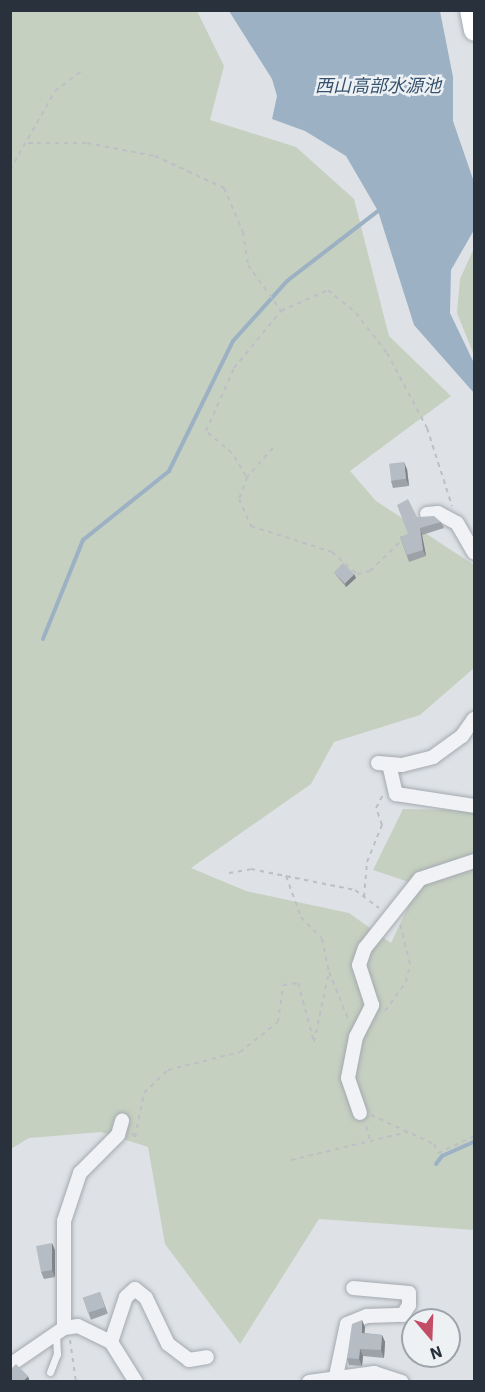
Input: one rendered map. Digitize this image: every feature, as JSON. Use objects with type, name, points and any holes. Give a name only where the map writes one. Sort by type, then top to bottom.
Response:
[{"type":"main road","points":[[470,10],[474,31]]},
{"type":"street","points":[[427,514],[438,513],[457,523],[474,553]]},
{"type":"street","points":[[474,719],[462,736],[433,757],[383,764],[396,794],[474,806]]},
{"type":"street","points":[[359,1111],[348,1078],[358,1032],[372,1005],[359,965],[389,916],[420,879],[474,861]]},
{"type":"street","points":[[60,1330],[64,1221],[80,1173],[118,1135],[122,1121]]},
{"type":"street","points":[[336,1376],[348,1324],[367,1316],[403,1315],[409,1305],[409,1293],[353,1288]]},
{"type":"street","points":[[111,1342],[126,1297],[135,1289],[146,1298],[168,1344],[189,1360],[207,1358]]},
{"type":"street","points":[[10,1365],[60,1330],[90,1328],[111,1342],[136,1382]]},
{"type":"street","points":[[309,1382],[336,1376],[374,1373],[402,1382]]},
{"type":"lane","points":[[50,1372],[57,1354],[60,1330]]},
{"type":"path","points":[[10,170],[28,143],[55,91],[82,71]]},
{"type":"path","points":[[28,143],[87,143],[155,156],[224,188],[243,232],[248,265],[281,311]]},
{"type":"path","points":[[247,477],[232,453],[206,431],[234,368],[281,311],[328,290],[356,313],[387,353],[427,428],[457,523]]},
{"type":"path","points":[[273,448],[247,477],[239,500],[251,526],[332,552],[357,574],[370,571],[397,542],[419,531],[427,514]]},
{"type":"path","points":[[364,897],[367,862],[382,825],[376,808],[384,793],[383,764]]},
{"type":"path","points":[[230,873],[250,869],[286,875],[355,890],[400,922],[410,945],[406,982],[383,1013],[358,1032],[329,972],[322,939],[301,917],[286,875]]},
{"type":"path","points":[[122,1121],[135,1137],[144,1093],[168,1070],[240,1052],[278,1022],[283,986],[298,983],[314,1042],[329,972]]},
{"type":"path","points":[[359,1111],[434,1144],[438,1153],[474,1136]]},
{"type":"path","points":[[359,1111],[371,1143]]},
{"type":"path","points":[[291,1160],[371,1143],[408,1132]]},
{"type":"path","points":[[60,1330],[75,1352],[76,1382]]},
{"type":"green space","points":[[10,11],[197,11],[224,66],[210,120],[296,147],[354,199],[389,336],[451,396],[350,471],[376,501],[474,565],[474,668],[420,715],[334,742],[311,784],[191,868],[246,891],[349,913],[391,943],[418,885],[373,870],[403,809],[457,810],[474,803],[474,1230],[319,1219],[240,1344],[165,1244],[148,1147],[101,1132],[29,1138],[11,1149]]},
{"type":"green space","points":[[474,248],[474,355],[457,313],[460,279]]},
{"type":"water","name":"西山高部水源池","points":[[229,11],[440,11],[453,77],[453,121],[474,182],[474,230],[451,270],[450,313],[474,363],[474,393],[414,325],[378,211],[346,156],[305,131],[272,119],[277,96],[272,79]]},
{"type":"building","points":[[404,462],[406,479],[391,481],[389,464]]},
{"type":"building","points":[[408,499],[417,517],[434,516],[441,522],[420,528],[423,550],[407,555],[400,537],[408,534],[397,505]]},
{"type":"building","points":[[343,563],[354,574],[345,584],[334,572]]},
{"type":"building","points":[[52,1243],[52,1270],[41,1272],[36,1246]]},
{"type":"building","points":[[100,1292],[105,1307],[88,1313],[83,1298]]},
{"type":"building","points":[[362,1320],[362,1333],[382,1335],[381,1350],[360,1349],[359,1359],[347,1358],[352,1324]]},
{"type":"building","points":[[16,1364],[28,1376],[22,1382],[10,1382],[10,1370]]},
{"type":"waterway","points":[[43,639],[83,540],[169,471],[233,341],[287,281],[378,211]]},
{"type":"waterway","points":[[436,1164],[442,1156],[474,1142]]}]
